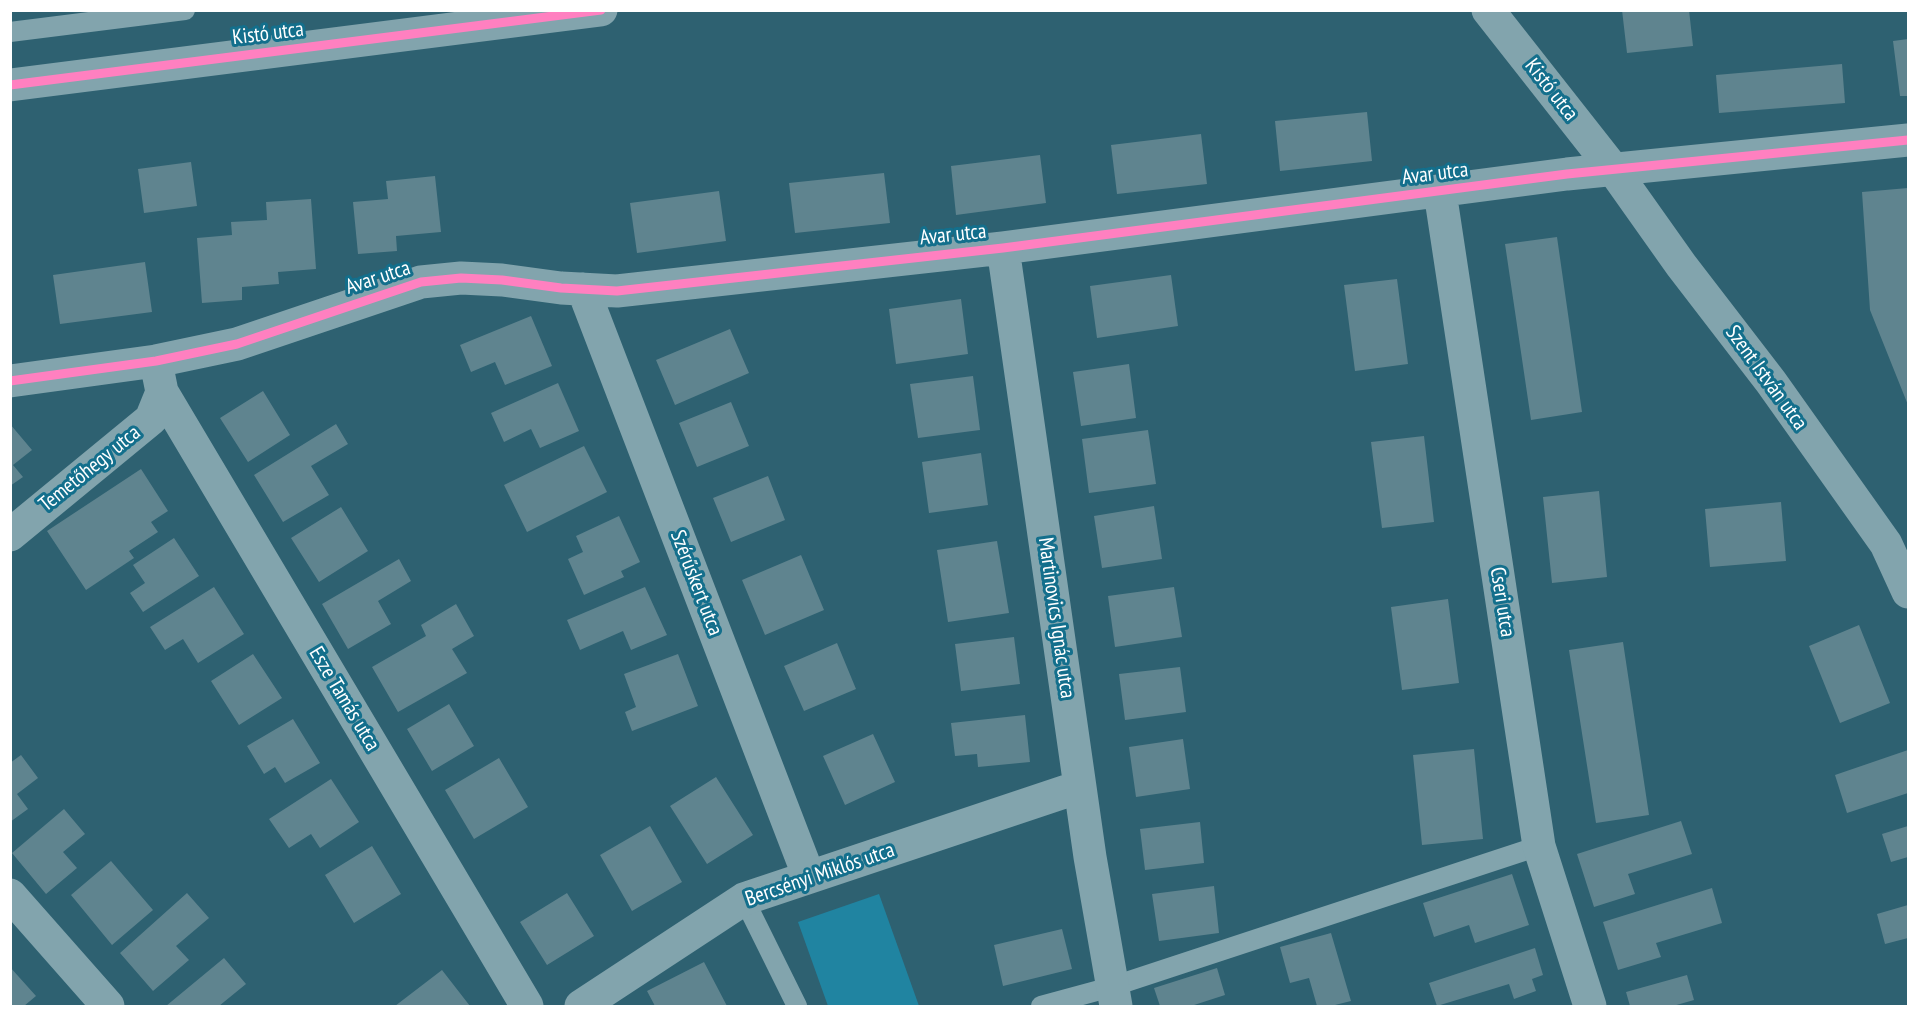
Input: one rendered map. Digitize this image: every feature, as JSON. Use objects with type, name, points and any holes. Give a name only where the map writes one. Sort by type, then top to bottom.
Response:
[{"type":"street","name":"Kistó utca","points":[[10,85],[601,10]]},
{"type":"street","name":"Kistó utca","points":[[1488,10],[1613,169]]},
{"type":"street","name":"Avar utca","points":[[10,381],[159,376],[237,344],[421,282],[461,278],[617,291],[1003,248],[1613,169],[1908,140]]},
{"type":"street","name":"Szent István utca","points":[[1613,169],[1681,265],[1771,382],[1886,544],[1908,592]]},
{"type":"street","name":"Cseri utca","points":[[1440,192],[1539,846],[1590,1006]]},
{"type":"street","name":"Martinovics Ignác utca","points":[[1003,248],[1080,787],[1114,997]]},
{"type":"street","name":"Szérűskert utca","points":[[583,289],[810,876]]},
{"type":"street","name":"Temetőhegy utca","points":[[10,535],[151,419],[159,376]]},
{"type":"street","name":"Esze Tamás utca","points":[[159,376],[527,1006]]},
{"type":"street","name":"Bercsényi Miklós utca","points":[[581,1006],[744,899],[1080,787]]},
{"type":"street","points":[[10,895],[108,1006]]},
{"type":"lane","points":[[10,32],[185,10]]},
{"type":"lane","points":[[1041,1006],[1114,997],[1539,846]]},
{"type":"lane","points":[[744,899],[796,1006]]},
{"type":"shaded area","points":[[879,894],[919,1006],[828,1006],[798,922]]},
{"type":"building","points":[[1622,10],[1689,10],[1693,46],[1627,53]]},
{"type":"building","points":[[1908,39],[1908,96],[1900,96],[1893,41]]},
{"type":"building","points":[[1842,64],[1845,103],[1719,113],[1716,75]]},
{"type":"building","points":[[1367,112],[1372,161],[1280,171],[1275,121]]},
{"type":"building","points":[[1201,134],[1207,184],[1117,194],[1111,145]]},
{"type":"building","points":[[1040,155],[1046,203],[956,215],[951,166]]},
{"type":"building","points":[[191,162],[197,206],[144,213],[138,169]]},
{"type":"building","points":[[884,173],[890,223],[795,233],[789,183]]},
{"type":"building","points":[[435,176],[441,232],[396,236],[397,251],[358,254],[353,202],[388,199],[386,181]]},
{"type":"building","points":[[1908,188],[1908,405],[1870,310],[1862,192]]},
{"type":"building","points":[[719,191],[726,241],[637,253],[630,203]]},
{"type":"building","points":[[311,199],[316,269],[278,272],[279,284],[242,287],[242,300],[202,303],[197,238],[232,235],[231,222],[267,220],[266,202]]},
{"type":"building","points":[[1557,237],[1582,412],[1531,420],[1505,244]]},
{"type":"building","points":[[145,262],[152,312],[60,324],[53,275]]},
{"type":"building","points":[[1171,275],[1178,326],[1097,338],[1090,286]]},
{"type":"building","points":[[1397,279],[1408,364],[1355,371],[1344,285]]},
{"type":"building","points":[[961,299],[968,354],[896,364],[889,309]]},
{"type":"building","points":[[531,316],[552,366],[505,385],[495,362],[471,372],[460,345]]},
{"type":"building","points":[[730,329],[749,373],[675,405],[656,360]]},
{"type":"building","points":[[1129,364],[1136,418],[1081,426],[1073,372]]},
{"type":"building","points":[[973,376],[980,430],[918,438],[910,384]]},
{"type":"building","points":[[558,383],[579,431],[540,448],[531,429],[504,442],[491,413]]},
{"type":"building","points":[[263,391],[290,435],[248,462],[220,418]]},
{"type":"building","points":[[731,402],[749,446],[697,467],[679,423]]},
{"type":"building","points":[[10,424],[32,450],[13,465],[23,477],[10,486]]},
{"type":"building","points":[[336,424],[348,444],[311,466],[329,495],[283,522],[254,475]]},
{"type":"building","points":[[1148,430],[1156,484],[1089,493],[1082,439]]},
{"type":"building","points":[[1424,436],[1434,522],[1382,528],[1371,442]]},
{"type":"building","points":[[584,446],[607,492],[527,532],[504,485]]},
{"type":"building","points":[[981,453],[988,505],[929,513],[922,462]]},
{"type":"building","points":[[141,469],[168,511],[151,522],[158,532],[129,551],[134,558],[86,590],[47,531]]},
{"type":"building","points":[[768,476],[785,520],[731,542],[713,498]]},
{"type":"building","points":[[1599,491],[1607,577],[1552,583],[1543,497]]},
{"type":"building","points":[[1781,502],[1786,561],[1710,567],[1705,509]]},
{"type":"building","points":[[1154,506],[1162,559],[1102,568],[1094,516]]},
{"type":"building","points":[[341,507],[368,551],[319,582],[291,538]]},
{"type":"building","points":[[619,516],[640,562],[621,571],[624,577],[584,595],[568,559],[583,552],[576,536]]},
{"type":"building","points":[[174,538],[199,576],[143,612],[130,593],[145,583],[133,565]]},
{"type":"building","points":[[997,541],[1009,613],[948,622],[937,550]]},
{"type":"building","points":[[801,555],[824,610],[765,635],[742,580]]},
{"type":"building","points":[[399,559],[411,581],[378,601],[391,624],[348,649],[322,604]]},
{"type":"building","points":[[214,587],[244,634],[198,663],[183,639],[165,650],[150,627]]},
{"type":"building","points":[[645,587],[667,635],[631,650],[623,631],[580,650],[567,620]]},
{"type":"building","points":[[1174,587],[1182,637],[1115,647],[1108,596]]},
{"type":"building","points":[[1448,599],[1459,683],[1402,690],[1391,607]]},
{"type":"building","points":[[456,604],[474,636],[452,649],[467,673],[398,712],[372,667],[426,636],[421,625]]},
{"type":"building","points":[[1859,625],[1890,703],[1840,723],[1809,646]]},
{"type":"building","points":[[1014,637],[1020,684],[961,691],[955,644]]},
{"type":"building","points":[[1623,642],[1649,815],[1596,823],[1569,650]]},
{"type":"building","points":[[837,643],[856,689],[804,711],[784,666]]},
{"type":"building","points":[[253,654],[282,698],[239,725],[211,681]]},
{"type":"building","points":[[678,654],[698,706],[632,731],[625,712],[636,707],[624,674]]},
{"type":"building","points":[[1180,667],[1186,712],[1125,720],[1119,674]]},
{"type":"building","points":[[449,704],[474,746],[432,771],[407,729]]},
{"type":"building","points":[[1025,715],[1030,762],[978,767],[977,754],[955,756],[951,723]]},
{"type":"building","points":[[293,719],[320,763],[285,783],[275,767],[264,774],[247,746]]},
{"type":"building","points":[[873,734],[895,782],[845,805],[823,756]]},
{"type":"building","points":[[1183,739],[1190,789],[1136,797],[1129,747]]},
{"type":"building","points":[[1474,749],[1483,839],[1422,845],[1413,755]]},
{"type":"building","points":[[1908,750],[1908,793],[1847,813],[1835,775]]},
{"type":"building","points":[[21,755],[38,778],[17,794],[28,809],[10,822],[10,763]]},
{"type":"building","points":[[499,758],[528,807],[474,839],[445,790]]},
{"type":"building","points":[[716,777],[753,835],[707,864],[670,806]]},
{"type":"building","points":[[331,779],[359,822],[320,848],[311,834],[289,848],[269,819]]},
{"type":"building","points":[[64,809],[85,834],[63,852],[77,868],[46,894],[12,853]]},
{"type":"building","points":[[1681,821],[1692,854],[1628,874],[1635,894],[1594,907],[1577,854]]},
{"type":"building","points":[[1200,822],[1204,863],[1145,870],[1140,829]]},
{"type":"building","points":[[650,826],[682,882],[632,911],[600,855]]},
{"type":"building","points":[[1908,826],[1908,857],[1891,862],[1882,834]]},
{"type":"building","points":[[372,846],[401,894],[354,923],[325,875]]},
{"type":"building","points":[[111,861],[153,910],[112,945],[71,895]]},
{"type":"building","points":[[1512,874],[1529,925],[1475,943],[1469,925],[1434,937],[1423,903]]},
{"type":"building","points":[[1214,886],[1219,933],[1159,941],[1152,894]]},
{"type":"building","points":[[1712,888],[1722,923],[1656,943],[1661,957],[1618,970],[1603,922]]},
{"type":"building","points":[[187,893],[209,918],[176,946],[189,960],[153,991],[120,953]]},
{"type":"building","points":[[567,893],[594,936],[547,965],[520,922]]},
{"type":"building","points":[[1908,905],[1908,938],[1885,944],[1877,914]]},
{"type":"building","points":[[1062,929],[1072,969],[1003,986],[994,945]]},
{"type":"building","points":[[1331,933],[1351,1001],[1331,1006],[1317,1006],[1309,978],[1290,983],[1280,947]]},
{"type":"building","points":[[1535,948],[1543,975],[1532,979],[1536,991],[1514,999],[1509,984],[1437,1006],[1429,983]]},
{"type":"building","points":[[224,958],[246,984],[219,1006],[166,1006]]},
{"type":"building","points":[[704,962],[727,1006],[655,1006],[647,991]]},
{"type":"building","points":[[10,967],[36,996],[24,1006],[10,1006]]},
{"type":"building","points":[[1217,968],[1225,995],[1191,1006],[1160,1006],[1154,988]]},
{"type":"building","points":[[442,970],[470,1006],[395,1006]]},
{"type":"building","points":[[1687,975],[1694,1000],[1673,1006],[1630,1006],[1626,992]]},
{"type":"cycle path","points":[[10,85],[601,10]]},
{"type":"cycle path","points":[[10,381],[156,361],[237,344],[421,282],[461,278],[617,291],[1003,248],[1567,174],[1908,140]]}]
